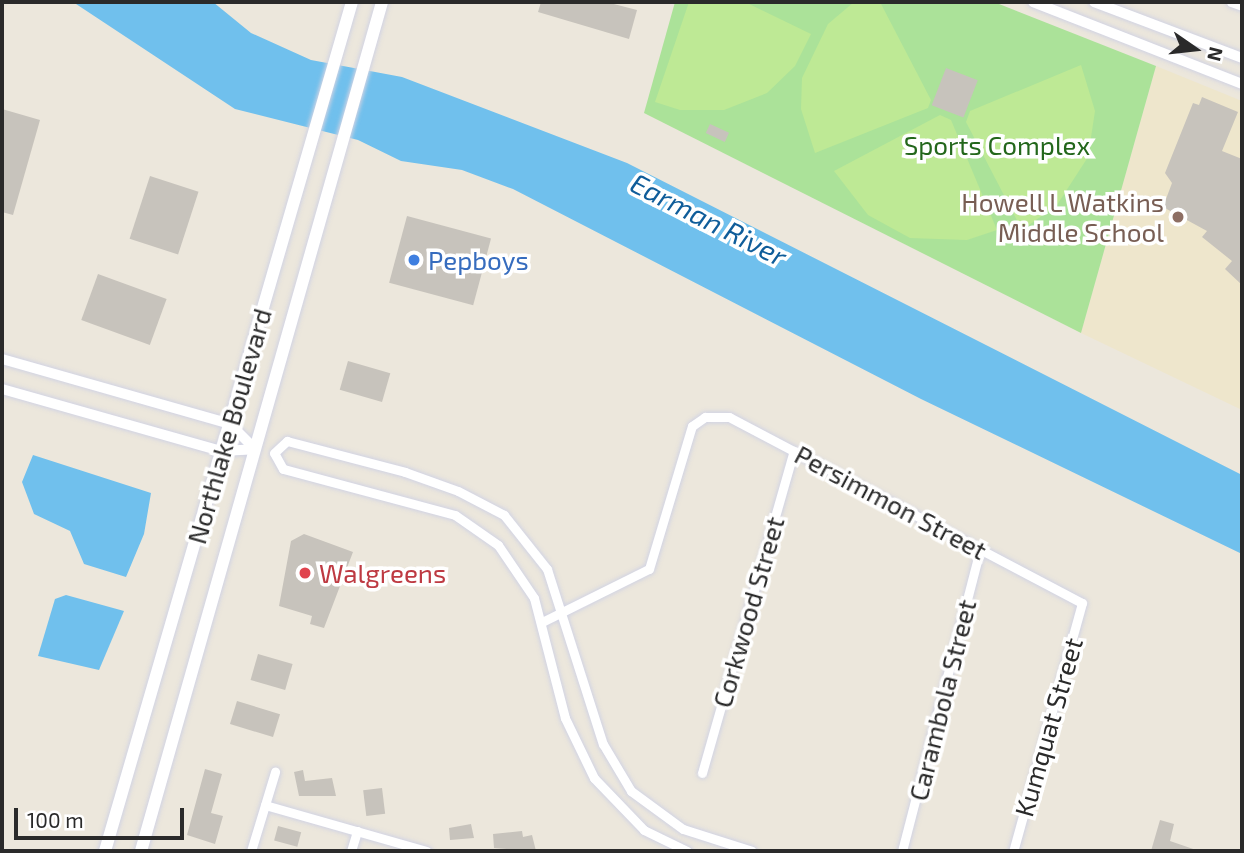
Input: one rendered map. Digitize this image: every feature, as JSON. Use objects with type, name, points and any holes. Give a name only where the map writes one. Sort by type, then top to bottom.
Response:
[{"type":"main road","name":"Northlake Boulevard","points":[[106,851],[352,2]]},
{"type":"main road","name":"Northlake Boulevard","points":[[141,851],[382,2]]},
{"type":"street","points":[[1033,2],[1242,84]]},
{"type":"street","points":[[1094,2],[1242,58]]},
{"type":"street","points":[[1231,2],[1242,6]]},
{"type":"street","points":[[2,359],[230,424],[255,449]]},
{"type":"street","points":[[2,389],[221,451],[255,449],[274,453],[283,469],[419,502],[477,528],[517,569],[542,622],[565,718],[594,778],[643,830],[687,851]]},
{"type":"street","name":"Persimmon Street","points":[[564,612],[649,569],[692,426],[698,420],[730,417],[1082,603]]},
{"type":"street","points":[[274,453],[287,441],[405,472],[489,505],[529,542],[564,612],[603,744],[631,791],[683,829],[752,851]]},
{"type":"street","name":"Corkwood Street","points":[[702,773],[794,451]]},
{"type":"street","name":"Carambola Street","points":[[902,851],[980,549]]},
{"type":"street","name":"Kumquat Street","points":[[1013,851],[1082,603]]},
{"type":"street","points":[[542,622],[564,612]]},
{"type":"street","points":[[251,851],[275,772]]},
{"type":"street","points":[[265,805],[427,851]]},
{"type":"street","points":[[351,851],[357,831]]},
{"type":"shaded area","name":"Howell L Watkins Middle School","points":[[1156,66],[1242,101],[1242,410],[1081,333]]},
{"type":"green space","name":"Sports Complex","points":[[675,2],[994,2],[1156,66],[1081,333],[644,113]]},
{"type":"green space","points":[[689,2],[745,2],[811,34],[795,66],[767,93],[724,110],[680,110],[655,102]]},
{"type":"green space","points":[[854,2],[880,2],[931,100],[928,108],[815,153],[801,109],[802,78],[828,24]]},
{"type":"green space","points":[[1081,65],[1095,111],[1088,157],[1057,205],[1022,230],[966,122],[970,111]]},
{"type":"green space","points":[[940,115],[951,120],[997,230],[967,240],[910,238],[868,215],[834,171]]},
{"type":"water","name":"Earman River","points":[[73,2],[213,2],[251,33],[311,60],[402,77],[627,163],[1242,475],[1242,554],[921,399],[513,189],[462,170],[401,161],[358,140],[235,109]]},
{"type":"water","points":[[33,455],[151,493],[144,534],[126,577],[84,564],[70,531],[34,514],[22,482]]},
{"type":"water","points":[[66,595],[124,611],[99,670],[38,656],[55,599]]},
{"type":"building","points":[[541,2],[606,2],[637,10],[629,39],[538,12]]},
{"type":"building","points":[[946,68],[978,80],[963,118],[932,105]]},
{"type":"building","points":[[1202,97],[1238,112],[1222,151],[1242,159],[1242,285],[1225,269],[1232,261],[1202,237],[1207,231],[1163,207],[1172,183],[1165,173],[1193,103],[1199,105]]},
{"type":"building","points":[[2,109],[40,120],[13,215],[2,212]]},
{"type":"building","points":[[710,124],[729,133],[725,142],[706,133]]},
{"type":"building","points":[[150,176],[199,192],[178,255],[130,239]]},
{"type":"building","points":[[407,216],[491,239],[473,305],[389,283]]},
{"type":"building","points":[[98,274],[167,299],[150,345],[81,320]]},
{"type":"building","points":[[348,361],[390,373],[382,402],[340,390]]},
{"type":"building","points":[[304,534],[353,552],[324,628],[310,624],[312,616],[279,606],[291,541]]},
{"type":"building","points":[[258,654],[293,664],[285,690],[251,680]]},
{"type":"building","points":[[237,701],[280,714],[273,737],[230,724]]},
{"type":"building","points":[[205,769],[222,774],[211,813],[223,816],[215,844],[187,835]]},
{"type":"building","points":[[303,770],[305,781],[332,778],[336,796],[299,796],[294,772]]},
{"type":"building","points":[[382,788],[385,814],[366,816],[363,790]]},
{"type":"building","points":[[1160,820],[1174,824],[1170,841],[1199,851],[1151,851]]},
{"type":"building","points":[[471,824],[474,838],[450,840],[449,828]]},
{"type":"building","points":[[278,826],[301,832],[297,847],[274,840]]},
{"type":"building","points":[[522,831],[523,837],[532,835],[536,851],[494,848],[493,834]]},
{"type":"place","name":"Howell L Watkins Middle School","points":[[1178,217]]},
{"type":"place","name":"Pepboys","points":[[414,260]]},
{"type":"place","name":"Walgreens","points":[[305,573]]}]
